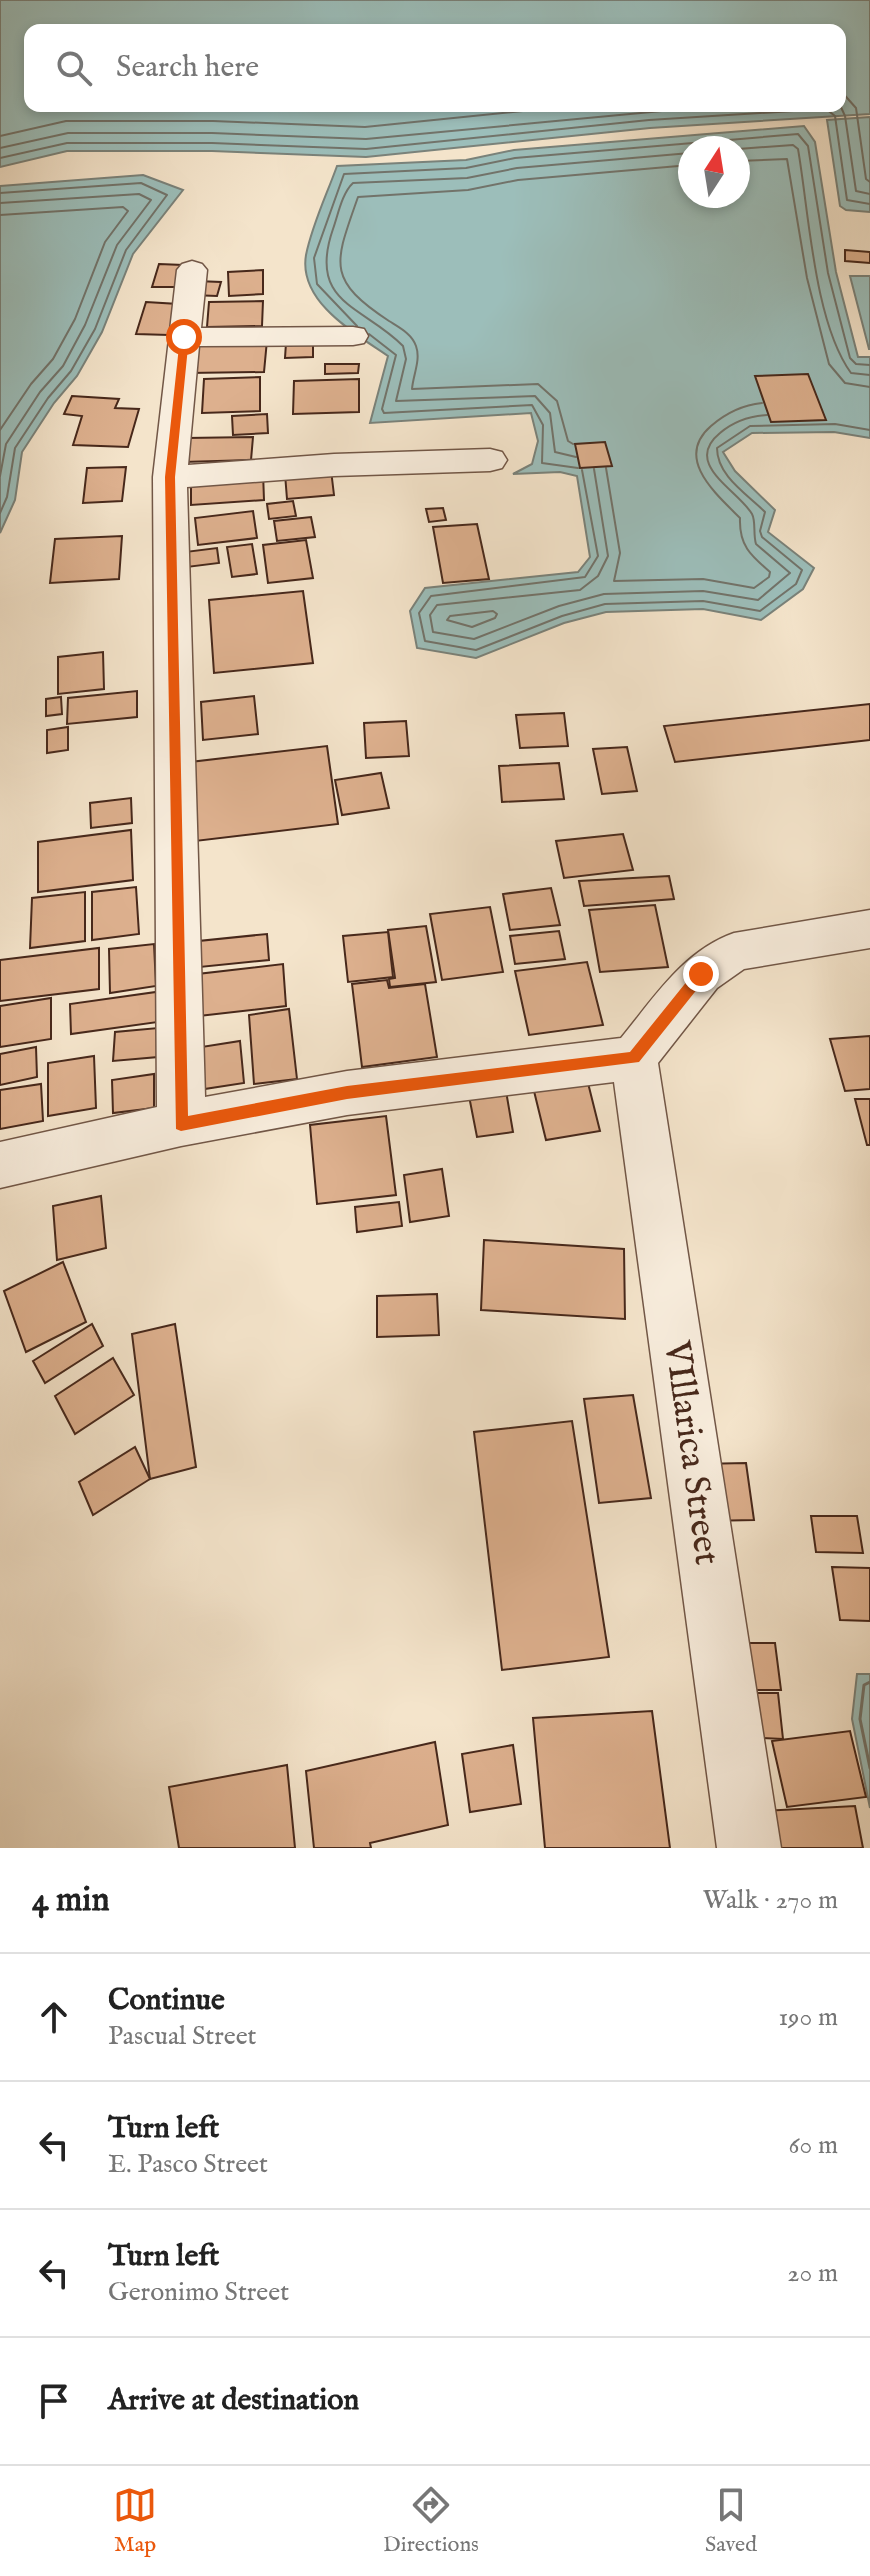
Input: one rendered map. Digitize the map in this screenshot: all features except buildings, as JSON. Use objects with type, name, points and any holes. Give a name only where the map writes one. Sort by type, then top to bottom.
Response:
[{"type":"street","points":[[181,1124],[170,477],[192,270]]},
{"type":"street","points":[[184,337],[353,336]]},
{"type":"street","points":[[170,477],[334,465],[490,460]]},
{"type":"street","points":[[0,1165],[181,1124],[347,1093],[634,1058],[701,974],[734,952],[870,929]]},
{"type":"street","name":"VIllarica Street","points":[[634,1058],[749,1848]]},
{"type":"water","points":[[0,0],[870,0],[870,114],[650,128],[366,157],[212,151],[67,151],[0,167]]},
{"type":"water","points":[[870,117],[870,212],[846,210],[840,206],[827,120]]},
{"type":"water","points":[[804,126],[815,142],[836,272],[858,357],[870,357],[870,438],[834,432],[752,433],[723,452],[735,471],[775,510],[768,532],[814,568],[803,589],[761,620],[703,609],[606,612],[564,623],[476,658],[417,648],[410,611],[425,588],[578,572],[590,557],[577,476],[560,472],[513,474],[532,464],[538,441],[531,413],[370,423],[388,356],[332,315],[311,288],[306,272],[306,255],[337,166],[466,160],[514,150],[678,136],[678,208],[750,208],[750,136],[683,136]]},
{"type":"water","points":[[143,175],[183,190],[133,254],[102,332],[77,376],[54,403],[22,452],[15,500],[0,533],[0,186]]},
{"type":"water","points":[[850,276],[870,276],[870,349],[869,349]]},
{"type":"water","points":[[857,1674],[870,1674],[870,1808],[852,1719]]},
{"type":"route","points":[[184,337],[170,477],[181,1124],[347,1093],[634,1058],[701,974]]}]
